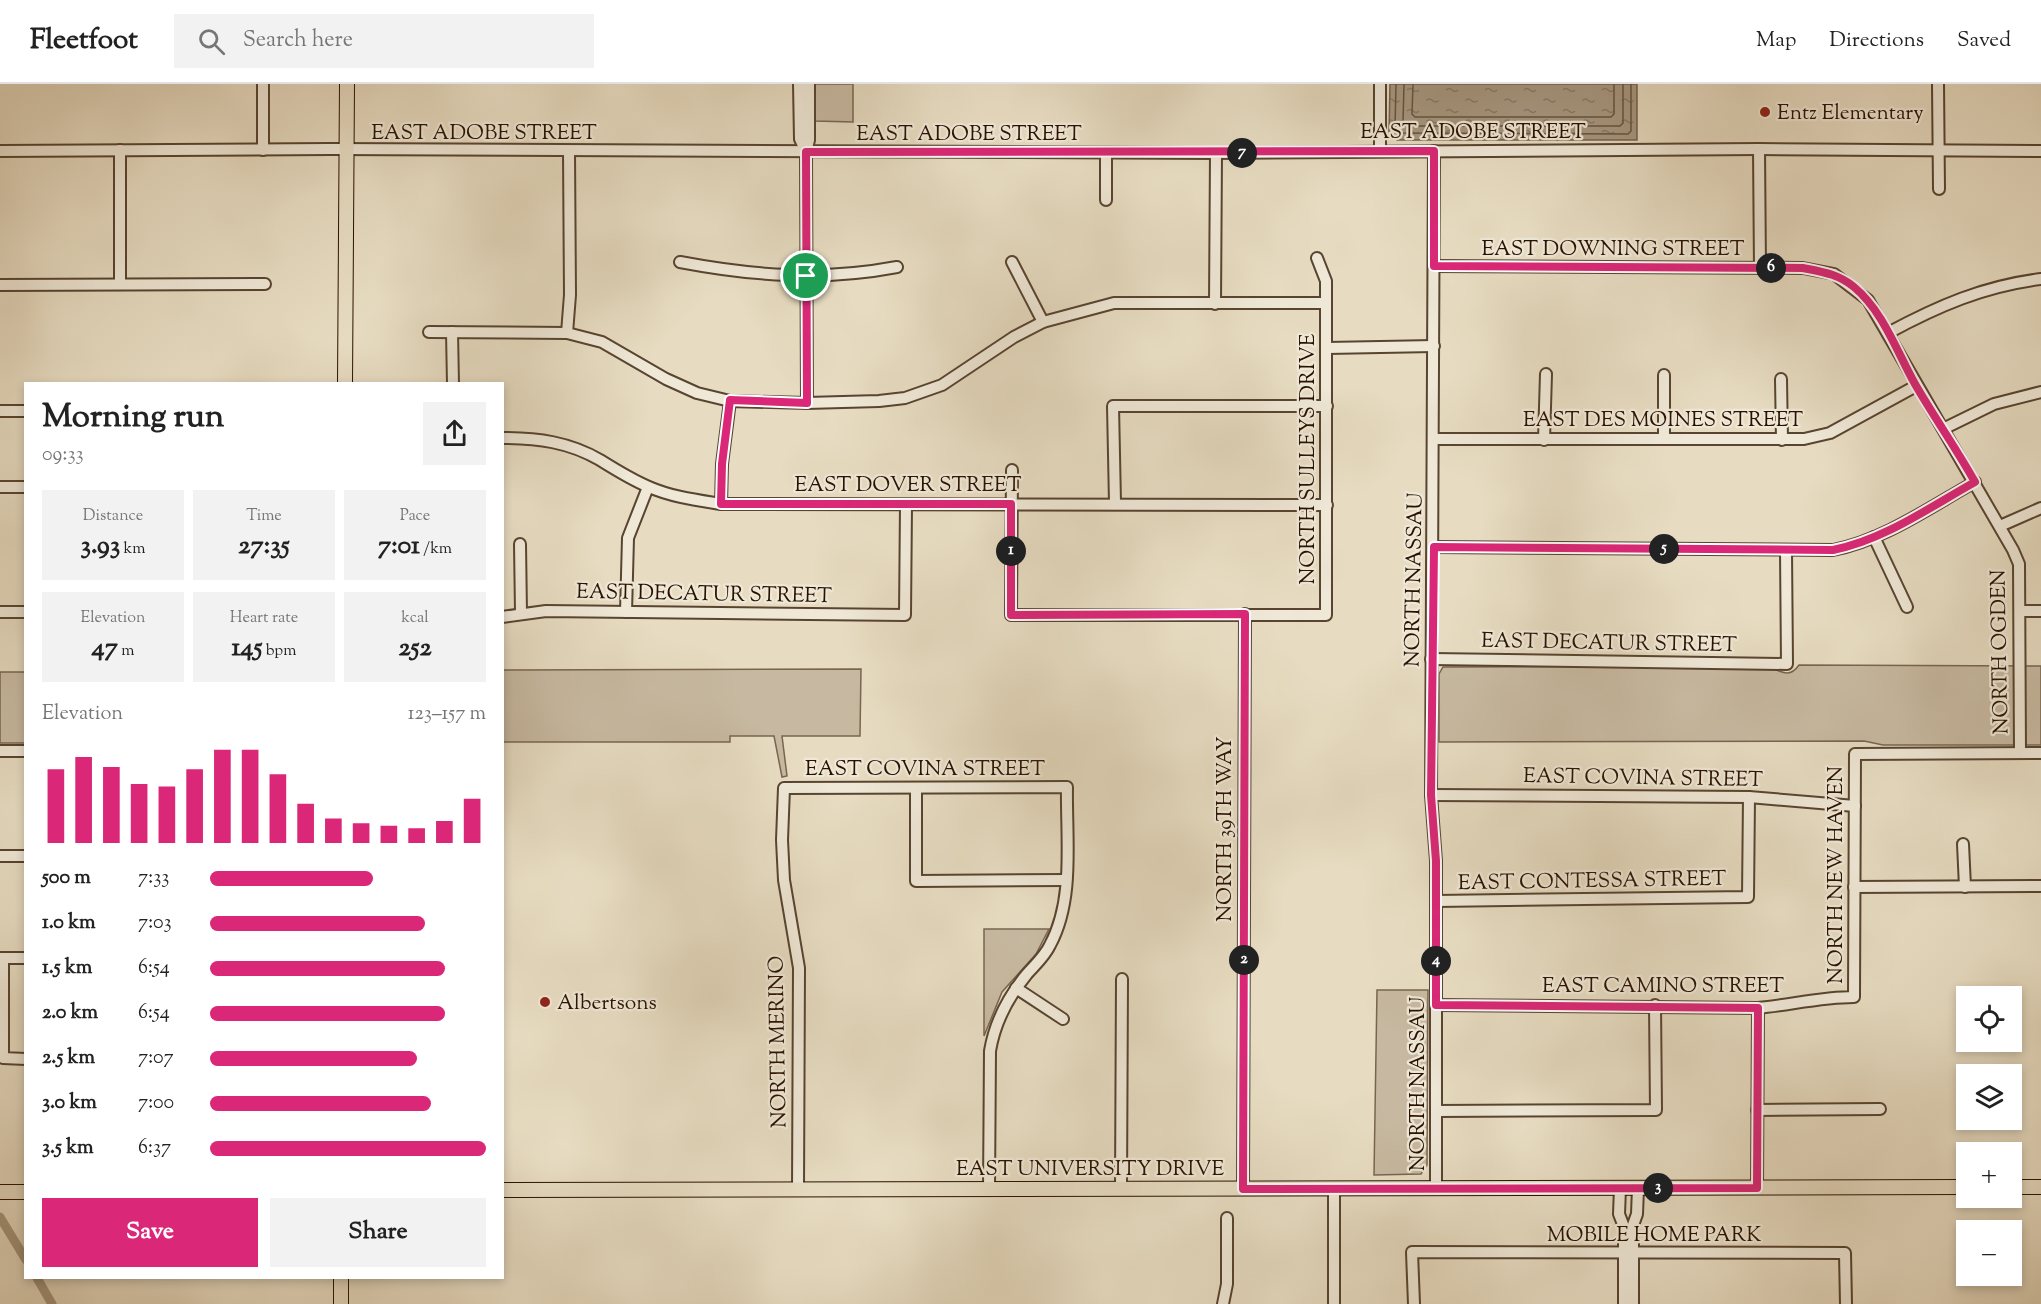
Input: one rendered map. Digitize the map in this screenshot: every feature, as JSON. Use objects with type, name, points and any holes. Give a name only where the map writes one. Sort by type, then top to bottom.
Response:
[{"type":"main road","points":[[345,382],[347,84]]},
{"type":"main road","name":"EAST UNIVERSITY DRIVE","points":[[504,1190],[1956,1187]]},
{"type":"main road","points":[[2022,1187],[2041,1187]]},
{"type":"main road","points":[[0,1192],[24,1192]]},
{"type":"main road","points":[[341,1279],[341,1304]]},
{"type":"street","points":[[263,84],[263,150]]},
{"type":"street","points":[[799,84],[804,101],[809,140],[806,152],[807,403]]},
{"type":"street","points":[[804,101],[809,84]]},
{"type":"street","points":[[1380,84],[1380,151]]},
{"type":"street","points":[[1938,84],[1938,189]]},
{"type":"street","points":[[1759,149],[1760,268]]},
{"type":"street","name":"EAST ADOBE STREET","points":[[0,151],[1216,153],[1759,149],[2041,151]]},
{"type":"street","points":[[120,150],[120,284]]},
{"type":"street","name":"NORTH NASSAU","points":[[1434,151],[1434,547],[1431,795],[1436,901],[1436,1188]]},
{"type":"street","points":[[567,333],[570,295],[569,152]]},
{"type":"street","points":[[1106,153],[1106,200]]},
{"type":"street","points":[[1215,304],[1216,153]]},
{"type":"street","name":"NORTH SULLEYS DRIVE","points":[[1245,614],[1326,615],[1326,281],[1317,258]]},
{"type":"street","points":[[680,262],[742,274],[806,276],[870,272],[897,267]]},
{"type":"street","points":[[1012,262],[1043,322]]},
{"type":"street","name":"EAST DOWNING STREET","points":[[1434,266],[1803,268],[1834,274],[1868,300],[1888,333]]},
{"type":"street","points":[[1888,333],[1953,300],[1991,288],[2041,279]]},
{"type":"street","points":[[0,285],[265,284]]},
{"type":"street","points":[[429,332],[567,333],[602,342],[666,379],[697,393],[730,400],[807,403],[879,401],[925,392],[942,385],[1014,337],[1043,322],[1114,303],[1326,303]]},
{"type":"street","points":[[452,332],[453,382]]},
{"type":"street","name":"NORTH OGDEN","points":[[1888,333],[1916,386],[1945,428],[2019,564],[2020,753]]},
{"type":"street","points":[[1327,348],[1434,346]]},
{"type":"street","points":[[1544,440],[1546,374]]},
{"type":"street","points":[[1664,375],[1664,439]]},
{"type":"street","points":[[1781,379],[1782,440]]},
{"type":"street","name":"EAST DES MOINES STREET","points":[[1433,439],[1782,440],[1830,433],[1916,386]]},
{"type":"street","points":[[1945,428],[1995,404],[2041,392]]},
{"type":"street","points":[[721,504],[722,464],[730,400]]},
{"type":"street","points":[[1115,503],[1113,406],[1327,406]]},
{"type":"street","points":[[0,411],[24,411]]},
{"type":"street","name":"EAST DOVER STREET","points":[[504,438],[536,438],[556,442],[598,459],[648,487],[670,495],[721,504],[1327,505]]},
{"type":"street","points":[[1012,470],[1011,615],[1245,614]]},
{"type":"street","points":[[1434,547],[1833,550],[1855,546],[1874,537],[1975,482]]},
{"type":"street","points":[[0,487],[24,487]]},
{"type":"street","points":[[626,612],[628,538],[648,487]]},
{"type":"street","name":"EAST DECATUR STREET","points":[[504,617],[521,613],[626,612],[905,615],[906,505]]},
{"type":"street","points":[[2000,526],[2041,508]]},
{"type":"street","points":[[1874,537],[1907,607]]},
{"type":"street","points":[[520,544],[521,613]]},
{"type":"street","name":"EAST DECATUR STREET","points":[[1431,659],[1787,664],[1786,551]]},
{"type":"street","points":[[2020,611],[2041,611]]},
{"type":"street","points":[[0,612],[24,612]]},
{"type":"street","name":"NORTH 39TH WAY","points":[[1243,1189],[1245,614]]},
{"type":"street","points":[[0,751],[24,751]]},
{"type":"street","points":[[2020,753],[2041,753]]},
{"type":"street","name":"NORTH NEW HAVEN","points":[[1854,997],[1855,754],[2020,753]]},
{"type":"street","name":"EAST COVINA STREET","points":[[784,788],[1067,787],[1066,880]]},
{"type":"street","name":"NORTH MERINO","points":[[784,788],[782,840],[784,880],[799,968],[798,1190]]},
{"type":"street","points":[[916,788],[916,881],[1066,880],[1062,917],[1049,948],[1016,988],[993,1029],[990,1051],[989,1190]]},
{"type":"street","name":"EAST COVINA STREET","points":[[1431,795],[1749,797],[1855,806]]},
{"type":"street","name":"EAST CONTESSA STREET","points":[[1436,901],[1748,897],[1749,797]]},
{"type":"street","points":[[1964,844],[1965,887]]},
{"type":"street","points":[[0,856],[24,856]]},
{"type":"street","points":[[1854,887],[2041,886]]},
{"type":"street","points":[[24,958],[1,958],[3,1058],[24,1059]]},
{"type":"street","points":[[1121,1189],[1122,979]]},
{"type":"street","points":[[1016,988],[1063,1018]]},
{"type":"street","name":"EAST CAMINO STREET","points":[[1436,1005],[1655,1005],[1758,1008],[1790,1005],[1824,997],[1854,997]]},
{"type":"street","points":[[1436,1111],[1656,1110],[1655,1005]]},
{"type":"street","points":[[1757,1188],[1758,1008]]},
{"type":"street","points":[[1757,1110],[1880,1109]]},
{"type":"street","points":[[1620,1188],[1619,1214],[1629,1254],[1633,1304]]},
{"type":"street","points":[[1624,1304],[1638,1188]]},
{"type":"street","points":[[1334,1189],[1334,1304]]},
{"type":"street","points":[[1223,1304],[1227,1284],[1227,1218]]},
{"type":"street","name":"MOBILE HOME PARK","points":[[1413,1304],[1412,1252],[1845,1253],[1846,1304]]},
{"type":"shaded area","points":[[814,84],[853,84],[853,122],[815,121]]},
{"type":"shaded area","points":[[1799,665],[2041,666],[2041,745],[1883,745],[1864,741],[1439,742],[1439,674],[1443,667],[1763,666],[1786,673],[1795,670]]},
{"type":"shaded area","points":[[861,669],[860,736],[782,736],[787,776],[782,777],[774,736],[730,736],[730,742],[504,742],[504,670]]},
{"type":"shaded area","points":[[0,672],[24,672],[24,743],[0,743]]},
{"type":"shaded area","points":[[984,929],[1049,929],[1036,954],[1002,992],[984,1036]]},
{"type":"shaded area","points":[[1377,990],[1428,990],[1427,1165],[1421,1174],[1374,1175]]},
{"type":"water","points":[[1390,84],[1637,84],[1637,140],[1397,140],[1389,132]]},
{"type":"waterway","points":[[0,1217],[24,1257]]},
{"type":"waterway","points":[[38,1279],[52,1304]]},
{"type":"place","name":"Entz Elementary","points":[[1765,112]]},
{"type":"place","name":"Albertsons","points":[[545,1002]]},
{"type":"route","points":[[1434,151],[1434,266],[1803,268],[1834,274],[1854,287],[1868,300],[1916,386],[1945,428],[1975,482],[1874,537],[1855,546],[1833,550],[1434,547],[1431,795],[1432,835],[1436,861],[1436,1005],[1758,1008],[1757,1188],[1243,1189],[1245,614],[1011,615],[1011,504],[721,504],[722,464],[730,400],[807,403],[806,276],[806,152],[1434,151]]}]
